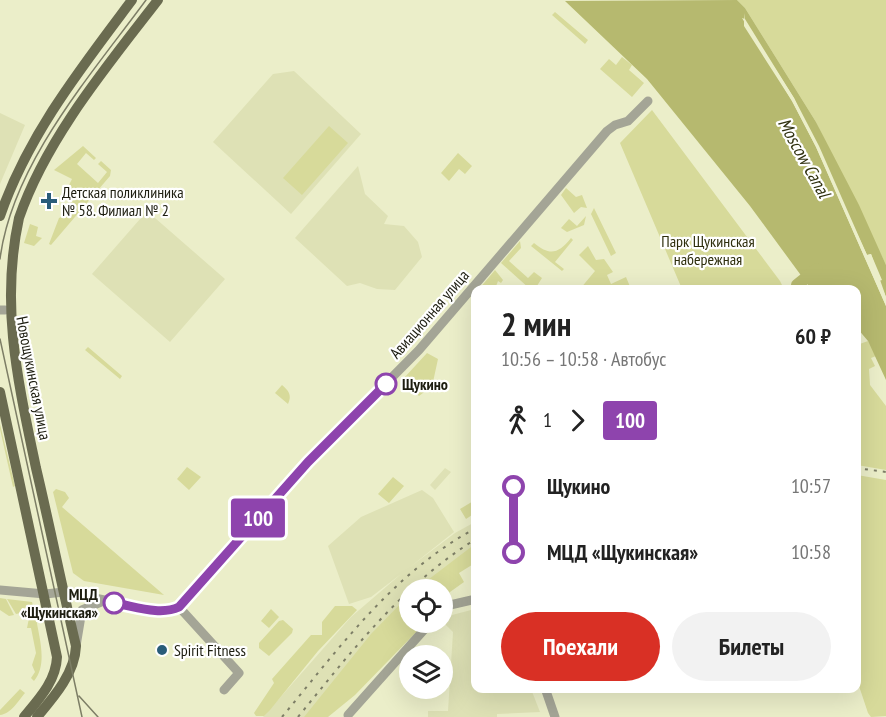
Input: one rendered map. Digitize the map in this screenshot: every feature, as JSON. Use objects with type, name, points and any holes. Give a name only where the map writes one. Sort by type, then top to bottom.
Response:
[{"type":"main road","points":[[0,216],[24,156],[42,124],[132,0]]},
{"type":"main road","name":"Новощукинская улица","points":[[37,717],[64,681],[76,657],[76,646],[3,310],[12,245],[36,176],[63,131],[158,0]]},
{"type":"main road","points":[[0,392],[45,594],[57,664],[49,685],[24,717]]},
{"type":"street","name":"Авиационная улица","points":[[476,285],[607,131],[615,125],[628,121],[648,101]]},
{"type":"street","name":"Авиационная улица","points":[[179,607],[308,462],[426,343],[471,290]]},
{"type":"street","points":[[0,590],[45,594],[64,592],[160,611],[171,611],[179,607],[239,673],[224,690]]},
{"type":"street","points":[[453,604],[471,600]]},
{"type":"street","points":[[76,646],[82,610],[89,605],[110,602]]},
{"type":"street","points":[[348,715],[421,633]]},
{"type":"street","points":[[547,693],[555,717]]},
{"type":"shaded area","points":[[294,71],[361,134],[291,214],[213,142],[273,74]]},
{"type":"shaded area","points":[[0,113],[25,125],[0,184]]},
{"type":"shaded area","points":[[358,166],[365,194],[388,216],[384,224],[404,226],[418,242],[422,257],[395,290],[377,289],[360,283],[347,286],[295,238]]},
{"type":"shaded area","points":[[147,211],[225,279],[170,342],[92,274]]},
{"type":"shaded area","points":[[445,468],[451,472],[435,490],[430,485]]},
{"type":"shaded area","points":[[422,490],[433,498],[454,532],[410,567],[455,533],[471,524],[471,556],[440,579],[399,579],[399,616],[318,717],[263,717],[351,617],[401,574],[371,597],[349,604],[328,546],[361,517]]},
{"type":"shaded area","points":[[471,610],[471,693],[533,693],[540,712],[497,714],[497,717],[428,717],[428,711],[448,711],[449,699],[453,699],[453,615]]},
{"type":"green space","points":[[737,0],[886,0],[886,265],[816,122],[745,8]]},
{"type":"green space","points":[[555,12],[588,40],[585,44],[552,15]]},
{"type":"green space","points":[[622,57],[632,65],[629,70],[644,83],[632,97],[600,69],[609,59],[616,65]]},
{"type":"green space","name":"Парк Щукинская набережная","points":[[652,110],[782,285],[680,285],[620,143]]},
{"type":"green space","points":[[329,126],[348,143],[302,195],[283,178]]},
{"type":"green space","points":[[83,146],[96,158],[94,160],[86,153],[77,164],[98,183],[107,172],[98,164],[101,161],[111,170],[110,176],[51,245],[49,244],[59,218],[66,215],[75,195],[66,191],[72,179],[54,170]]},
{"type":"green space","points":[[458,153],[472,166],[465,174],[459,169],[449,181],[441,173]]},
{"type":"green space","points":[[566,188],[576,197],[582,195],[587,208],[581,207],[574,213],[561,195]]},
{"type":"green space","points":[[594,208],[616,253],[611,256],[591,214]]},
{"type":"green space","points":[[586,216],[584,225],[567,232],[561,228],[569,219],[577,226]]},
{"type":"green space","points":[[30,224],[38,227],[36,236],[42,238],[34,246],[24,243]]},
{"type":"green space","points":[[571,238],[573,240],[555,262],[564,269],[562,271],[531,246],[534,243],[545,250],[554,251]]},
{"type":"green space","points":[[520,241],[521,248],[509,261],[528,278],[534,272],[542,278],[538,285],[526,285],[501,263]]},
{"type":"green space","points":[[588,246],[596,260],[604,259],[613,272],[607,275],[611,284],[626,277],[629,285],[583,285],[595,271],[579,255]]},
{"type":"green space","points":[[495,270],[503,280],[501,283],[498,281],[496,285],[482,285]]},
{"type":"green space","points":[[868,341],[876,356],[871,358],[875,366],[869,369],[870,385],[886,406],[886,470],[861,466],[861,344]]},
{"type":"green space","points":[[88,347],[122,376],[120,379],[85,350]]},
{"type":"green space","points":[[427,353],[438,359],[433,382],[404,378]]},
{"type":"green space","points":[[418,381],[432,386],[419,396],[406,383]]},
{"type":"green space","points":[[282,385],[289,393],[288,404],[275,393]]},
{"type":"green space","points":[[0,424],[15,486],[13,487],[0,429]]},
{"type":"green space","points":[[187,467],[201,477],[189,490],[177,479]]},
{"type":"green space","points":[[861,476],[886,480],[886,716],[871,717],[861,692]]},
{"type":"green space","points":[[393,477],[404,486],[389,503],[378,494]]},
{"type":"green space","points":[[56,489],[65,492],[69,498],[62,507],[164,595],[84,581],[73,573],[53,492]]},
{"type":"green space","points":[[471,502],[471,516],[466,519],[460,509]]},
{"type":"green space","points":[[471,547],[471,566],[459,573],[464,582],[453,590],[453,579],[429,579]]},
{"type":"green space","points":[[0,598],[6,599],[14,615],[9,616],[0,610]]},
{"type":"green space","points":[[7,599],[32,602],[34,610],[16,614]]},
{"type":"green space","points":[[399,605],[399,633],[415,633],[404,645],[399,645],[399,650],[355,695],[328,717],[304,717],[371,634]]},
{"type":"green space","points":[[335,606],[352,606],[357,610],[318,651],[270,710],[264,716],[256,716],[254,713],[274,683],[272,679],[311,635],[322,635],[322,622]]},
{"type":"green space","points":[[271,609],[279,617],[269,628],[261,621]]},
{"type":"green space","points":[[29,618],[36,618],[42,659],[34,681],[31,678],[35,672],[32,665],[36,653],[31,628],[27,628]]},
{"type":"green space","points":[[283,620],[293,629],[292,633],[269,656],[259,648],[259,643],[279,621]]},
{"type":"green space","points":[[20,689],[25,693],[11,710],[0,715],[0,710]]},
{"type":"water","name":"Moscow Canal","points":[[737,0],[745,8],[816,122],[859,205],[886,265],[886,297],[871,254],[867,255],[794,98],[745,19],[742,18],[792,101],[816,147],[886,306],[886,380],[868,341],[861,333],[861,285],[808,285],[750,206],[647,79],[565,1]]},
{"type":"pier","points":[[744,13],[745,22],[794,98],[819,146],[867,255],[871,254],[882,280],[879,281],[886,297],[886,306],[816,147],[792,101],[744,26]]},
{"type":"waterway","points":[[797,285],[817,269]]},
{"type":"tram line","points":[[0,259],[7,224],[20,189],[37,155],[79,90],[146,0]]},
{"type":"tram line","points":[[0,339],[82,717]]},
{"type":"tram line","points":[[79,696],[98,717]]},
{"type":"railway","points":[[861,469],[886,472]]},
{"type":"railway","points":[[282,717],[347,638],[394,589],[419,566],[471,531]]},
{"type":"railway","points":[[298,717],[379,620],[425,577],[471,542]]},
{"type":"bus line","name":"100","points":[[114,603],[160,611],[171,611],[179,607],[308,462],[386,384]]},
{"type":"place","name":"Детская поликлиника № 58. Филиал № 2","points":[[49,201]]},
{"type":"place","name":"Щукино","points":[[386,384]]},
{"type":"place","name":"МЦД «Щукинская»","points":[[114,603]]},
{"type":"place","name":"Spirit Fitness","points":[[162,650]]}]
